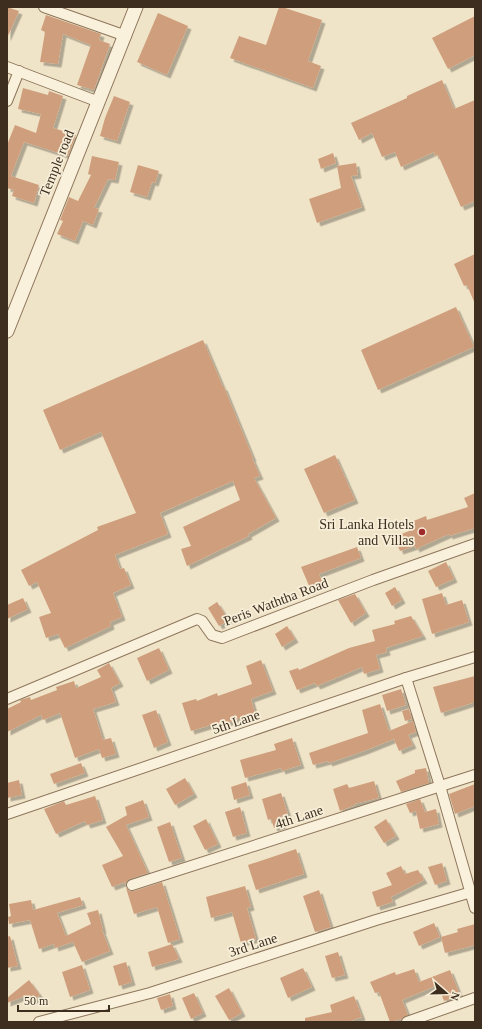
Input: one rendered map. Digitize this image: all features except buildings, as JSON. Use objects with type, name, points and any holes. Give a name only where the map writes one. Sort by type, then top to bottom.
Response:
[{"type":"street","points":[[44,7],[126,36]]},
{"type":"street","name":"Temple road","points":[[7,331],[126,36],[136,7]]},
{"type":"street","points":[[7,67],[99,102]]},
{"type":"street","points":[[7,101],[19,71]]},
{"type":"street","name":"Peris Waththa Road","points":[[7,699],[197,619],[202,621],[212,635],[222,638],[373,580],[475,544]]},
{"type":"street","name":"5th Lane","points":[[7,814],[406,678],[475,657]]},
{"type":"street","points":[[406,678],[472,892],[475,908]]},
{"type":"street","name":"4th Lane","points":[[132,885],[475,775]]},
{"type":"street","name":"3rd Lane","points":[[39,1022],[71,1018],[369,922],[472,892]]},
{"type":"street","points":[[407,1022],[475,998]]},
{"type":"place","name":"Sri Lanka Hotels and Villas","points":[[422,532]]}]
